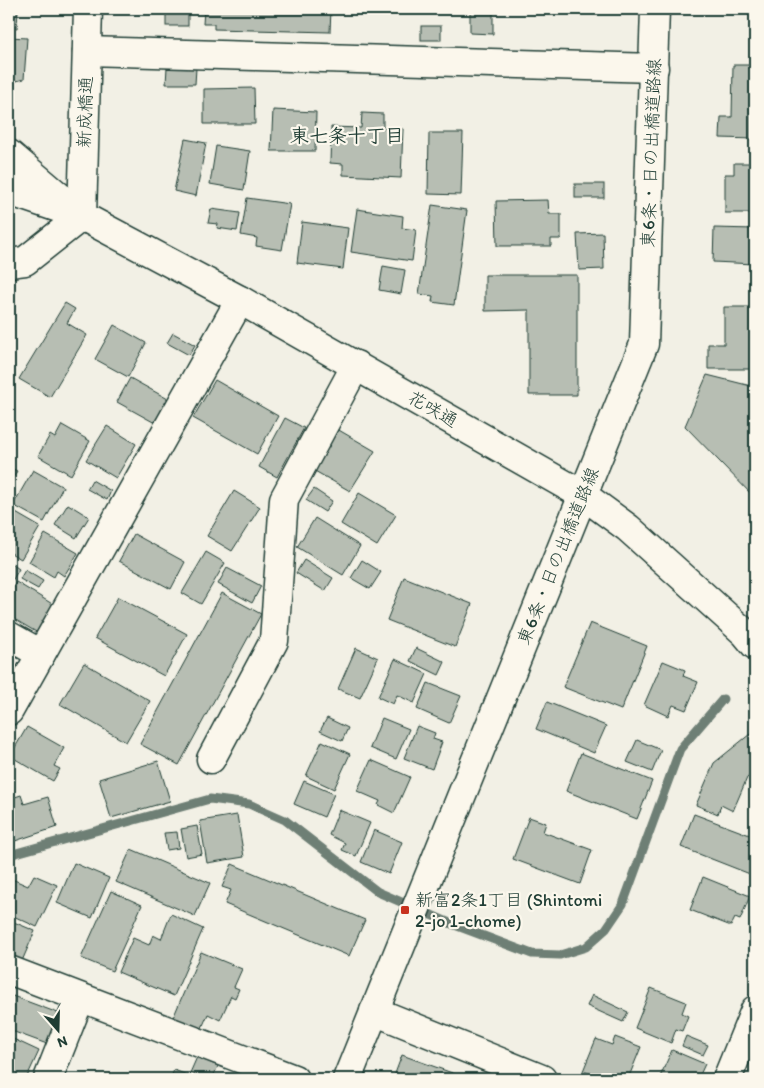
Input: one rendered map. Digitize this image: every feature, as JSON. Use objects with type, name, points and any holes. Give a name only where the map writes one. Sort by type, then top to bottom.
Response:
[{"type":"street","name":"新成橋通","points":[[82,216],[88,9]]},
{"type":"street","name":"東6条・日の出橋道路線","points":[[346,1079],[644,344],[655,9]]},
{"type":"street","points":[[87,52],[654,68]]},
{"type":"street","name":"花咲通","points":[[9,154],[82,216]]},
{"type":"street","name":"花咲通","points":[[9,191],[82,216],[240,300],[583,495],[628,528],[752,634]]},
{"type":"street","points":[[9,263],[25,261],[82,216]]},
{"type":"street","points":[[9,711],[240,300]]},
{"type":"street","points":[[211,759],[274,641],[284,499],[356,365]]},
{"type":"street","points":[[9,636],[41,654]]},
{"type":"street","points":[[9,970],[294,1079]]},
{"type":"street","points":[[48,1079],[80,998]]},
{"type":"street","points":[[727,1079],[755,1010]]},
{"type":"street","points":[[374,1011],[542,1079]]},
{"type":"building","points":[[9,9],[18,9],[17,28],[9,28]]},
{"type":"building","points":[[166,9],[188,9],[188,26],[166,26]]},
{"type":"building","points":[[214,9],[331,9],[330,32],[214,29],[214,24],[203,24],[204,10],[214,11]]},
{"type":"building","points":[[470,9],[493,9],[493,34],[470,33]]},
{"type":"building","points":[[421,26],[441,26],[441,40],[421,40]]},
{"type":"building","points":[[9,37],[27,38],[24,79],[9,83]]},
{"type":"building","points":[[733,65],[755,65],[755,139],[720,138],[721,117],[732,117]]},
{"type":"building","points":[[167,67],[196,68],[195,84],[166,84]]},
{"type":"building","points":[[254,88],[255,124],[204,124],[204,89]]},
{"type":"building","points":[[273,110],[316,112],[315,151],[271,151]]},
{"type":"building","points":[[362,113],[383,114],[383,128],[403,129],[401,178],[343,175],[343,164],[330,163],[331,127],[361,128]]},
{"type":"building","points":[[429,133],[463,133],[461,195],[428,194]]},
{"type":"building","points":[[185,139],[206,143],[196,196],[174,191]]},
{"type":"building","points":[[216,146],[250,151],[244,190],[210,184]]},
{"type":"building","points":[[734,163],[753,163],[755,213],[725,213],[725,174],[734,174]]},
{"type":"building","points":[[575,184],[604,184],[604,198],[575,198]]},
{"type":"building","points":[[247,198],[290,204],[282,250],[256,246],[257,238],[241,235]]},
{"type":"building","points":[[548,200],[549,214],[561,214],[561,239],[551,239],[551,246],[497,246],[496,201]]},
{"type":"building","points":[[432,205],[467,210],[454,305],[432,302],[433,296],[419,294]]},
{"type":"building","points":[[211,209],[240,213],[237,231],[217,228],[218,224],[208,223]]},
{"type":"building","points":[[357,209],[403,216],[402,228],[416,230],[412,261],[351,252]]},
{"type":"building","points":[[302,222],[348,228],[343,269],[297,263]]},
{"type":"building","points":[[714,228],[755,229],[755,264],[713,262]]},
{"type":"building","points":[[603,233],[604,269],[579,270],[577,234]]},
{"type":"building","points":[[383,266],[405,270],[401,294],[379,290]]},
{"type":"building","points":[[485,275],[577,275],[577,395],[529,395],[529,310],[485,311]]},
{"type":"building","points":[[65,303],[75,309],[67,323],[87,335],[50,397],[19,379]]},
{"type":"building","points":[[724,307],[755,307],[755,369],[708,369],[708,344],[724,344]]},
{"type":"building","points":[[114,325],[146,343],[128,377],[95,359]]},
{"type":"building","points":[[173,333],[195,345],[189,355],[167,343]]},
{"type":"building","points":[[707,375],[755,387],[755,498],[685,426]]},
{"type":"building","points":[[130,378],[168,399],[155,423],[117,402]]},
{"type":"building","points":[[215,380],[278,416],[257,454],[193,418]]},
{"type":"building","points":[[285,418],[304,428],[277,477],[259,467]]},
{"type":"building","points":[[62,425],[90,441],[71,475],[38,456],[50,435],[55,438]]},
{"type":"building","points":[[107,426],[136,444],[116,478],[86,460]]},
{"type":"building","points":[[337,429],[375,451],[350,491],[313,470]]},
{"type":"building","points":[[9,467],[17,471],[9,485]]},
{"type":"building","points":[[33,470],[63,487],[44,522],[13,505]]},
{"type":"building","points":[[92,480],[111,491],[107,500],[87,489]]},
{"type":"building","points":[[314,489],[332,501],[325,512],[306,500]]},
{"type":"building","points":[[234,491],[260,507],[232,551],[207,536]]},
{"type":"building","points":[[359,493],[396,515],[377,546],[341,524]]},
{"type":"building","points":[[68,504],[89,517],[76,538],[55,525]]},
{"type":"building","points":[[14,512],[40,527],[21,559],[9,552],[9,521]]},
{"type":"building","points":[[315,518],[360,546],[343,575],[297,547]]},
{"type":"building","points":[[45,534],[78,553],[64,576],[57,571],[54,577],[29,562]]},
{"type":"building","points":[[134,534],[185,562],[171,589],[119,561]]},
{"type":"building","points":[[206,552],[225,563],[201,604],[182,593]]},
{"type":"building","points":[[304,560],[333,578],[325,591],[296,573]]},
{"type":"building","points":[[362,560],[381,572],[370,589],[351,578]]},
{"type":"building","points":[[9,562],[19,569],[9,586]]},
{"type":"building","points":[[227,568],[261,586],[252,603],[218,584]]},
{"type":"building","points":[[25,570],[43,581],[38,589],[20,579]]},
{"type":"building","points":[[404,577],[472,604],[455,647],[387,620]]},
{"type":"building","points":[[16,582],[54,605],[38,633],[14,619],[11,623],[9,622],[9,594]]},
{"type":"building","points":[[222,593],[261,614],[179,765],[140,744]]},
{"type":"building","points":[[118,597],[187,634],[164,676],[95,638]]},
{"type":"building","points":[[590,623],[647,646],[621,710],[563,687]]},
{"type":"building","points":[[356,648],[378,658],[360,698],[338,689]]},
{"type":"building","points":[[416,648],[445,662],[439,675],[410,661]]},
{"type":"building","points":[[395,659],[427,674],[414,703],[397,695],[393,704],[378,697]]},
{"type":"building","points":[[663,661],[685,670],[683,676],[698,682],[686,710],[673,705],[668,716],[644,705]]},
{"type":"building","points":[[84,663],[150,701],[126,742],[60,704]]},
{"type":"building","points":[[428,683],[461,696],[449,723],[417,709]]},
{"type":"building","points":[[547,702],[606,726],[594,753],[536,729]]},
{"type":"building","points":[[327,718],[348,728],[342,741],[320,731]]},
{"type":"building","points":[[382,718],[409,729],[396,759],[370,748]]},
{"type":"building","points":[[417,726],[435,733],[433,739],[442,742],[432,769],[404,758]]},
{"type":"building","points":[[27,727],[64,748],[54,766],[60,769],[53,781],[10,756]]},
{"type":"building","points":[[755,730],[755,771],[747,778],[733,811],[721,805],[718,814],[696,805],[714,763]]},
{"type":"building","points":[[637,740],[661,750],[652,772],[627,762]]},
{"type":"building","points":[[322,741],[350,754],[334,789],[306,776]]},
{"type":"building","points":[[581,753],[652,781],[637,819],[566,791]]},
{"type":"building","points":[[371,760],[410,777],[394,813],[378,805],[380,801],[357,791]]},
{"type":"building","points":[[158,761],[170,801],[111,818],[99,779]]},
{"type":"building","points":[[304,781],[334,794],[324,817],[294,804]]},
{"type":"building","points":[[21,795],[24,804],[48,797],[57,827],[9,843],[9,799]]},
{"type":"building","points":[[339,810],[370,823],[356,856],[342,850],[345,843],[329,835]]},
{"type":"building","points":[[694,814],[755,837],[755,876],[681,847]]},
{"type":"building","points":[[237,815],[244,857],[207,863],[200,821]]},
{"type":"building","points":[[529,817],[546,823],[543,832],[592,850],[580,884],[513,859]]},
{"type":"building","points":[[197,826],[202,854],[186,857],[181,829]]},
{"type":"building","points":[[374,830],[402,842],[389,874],[361,862]]},
{"type":"building","points":[[177,832],[179,848],[167,850],[164,833]]},
{"type":"building","points":[[131,849],[210,883],[195,916],[116,882]]},
{"type":"building","points":[[74,863],[109,878],[92,918],[57,903]]},
{"type":"building","points":[[232,864],[365,920],[349,956],[225,904],[231,890],[222,887]]},
{"type":"building","points":[[34,875],[57,885],[37,927],[9,914],[9,887],[12,879],[28,886]]},
{"type":"building","points":[[703,877],[750,896],[740,920],[735,918],[731,926],[690,910]]},
{"type":"building","points":[[111,891],[142,905],[112,971],[81,958]]},
{"type":"building","points":[[171,914],[203,929],[174,996],[118,972],[133,938],[149,945],[153,935],[161,939]]},
{"type":"building","points":[[9,920],[35,931],[22,961],[9,955]]},
{"type":"building","points":[[201,952],[242,969],[234,987],[239,989],[235,998],[231,996],[220,1020],[208,1014],[201,1030],[173,1018]]},
{"type":"building","points":[[651,988],[686,1002],[682,1013],[688,1016],[682,1031],[676,1029],[671,1043],[635,1028]]},
{"type":"building","points":[[10,995],[58,1013],[47,1044],[9,1030]]},
{"type":"building","points":[[592,995],[628,1012],[623,1022],[587,1006]]},
{"type":"building","points":[[686,1036],[708,1045],[703,1055],[682,1046]]},
{"type":"building","points":[[9,1037],[39,1051],[26,1079],[18,1079],[9,1075]]},
{"type":"building","points":[[615,1037],[641,1047],[628,1079],[604,1079],[583,1071],[596,1039],[612,1045]]},
{"type":"building","points":[[672,1050],[705,1064],[698,1079],[659,1079]]},
{"type":"building","points":[[402,1055],[455,1074],[454,1079],[393,1079]]},
{"type":"building","points":[[197,1057],[218,1066],[212,1079],[206,1079],[190,1073]]},
{"type":"building","points":[[174,1070],[198,1079],[170,1079]]},
{"type":"waterway","points":[[9,855],[210,799],[249,804],[285,820],[378,892],[452,924],[532,954],[560,955],[586,947],[606,929],[623,904],[680,749],[723,699]]},
{"type":"place","name":"新富2条1丁目 (Shintomi 2-jo 1-chome)","points":[[405,910]]},
{"type":"district","name":"東七条十丁目","points":[[347,135]]}]
